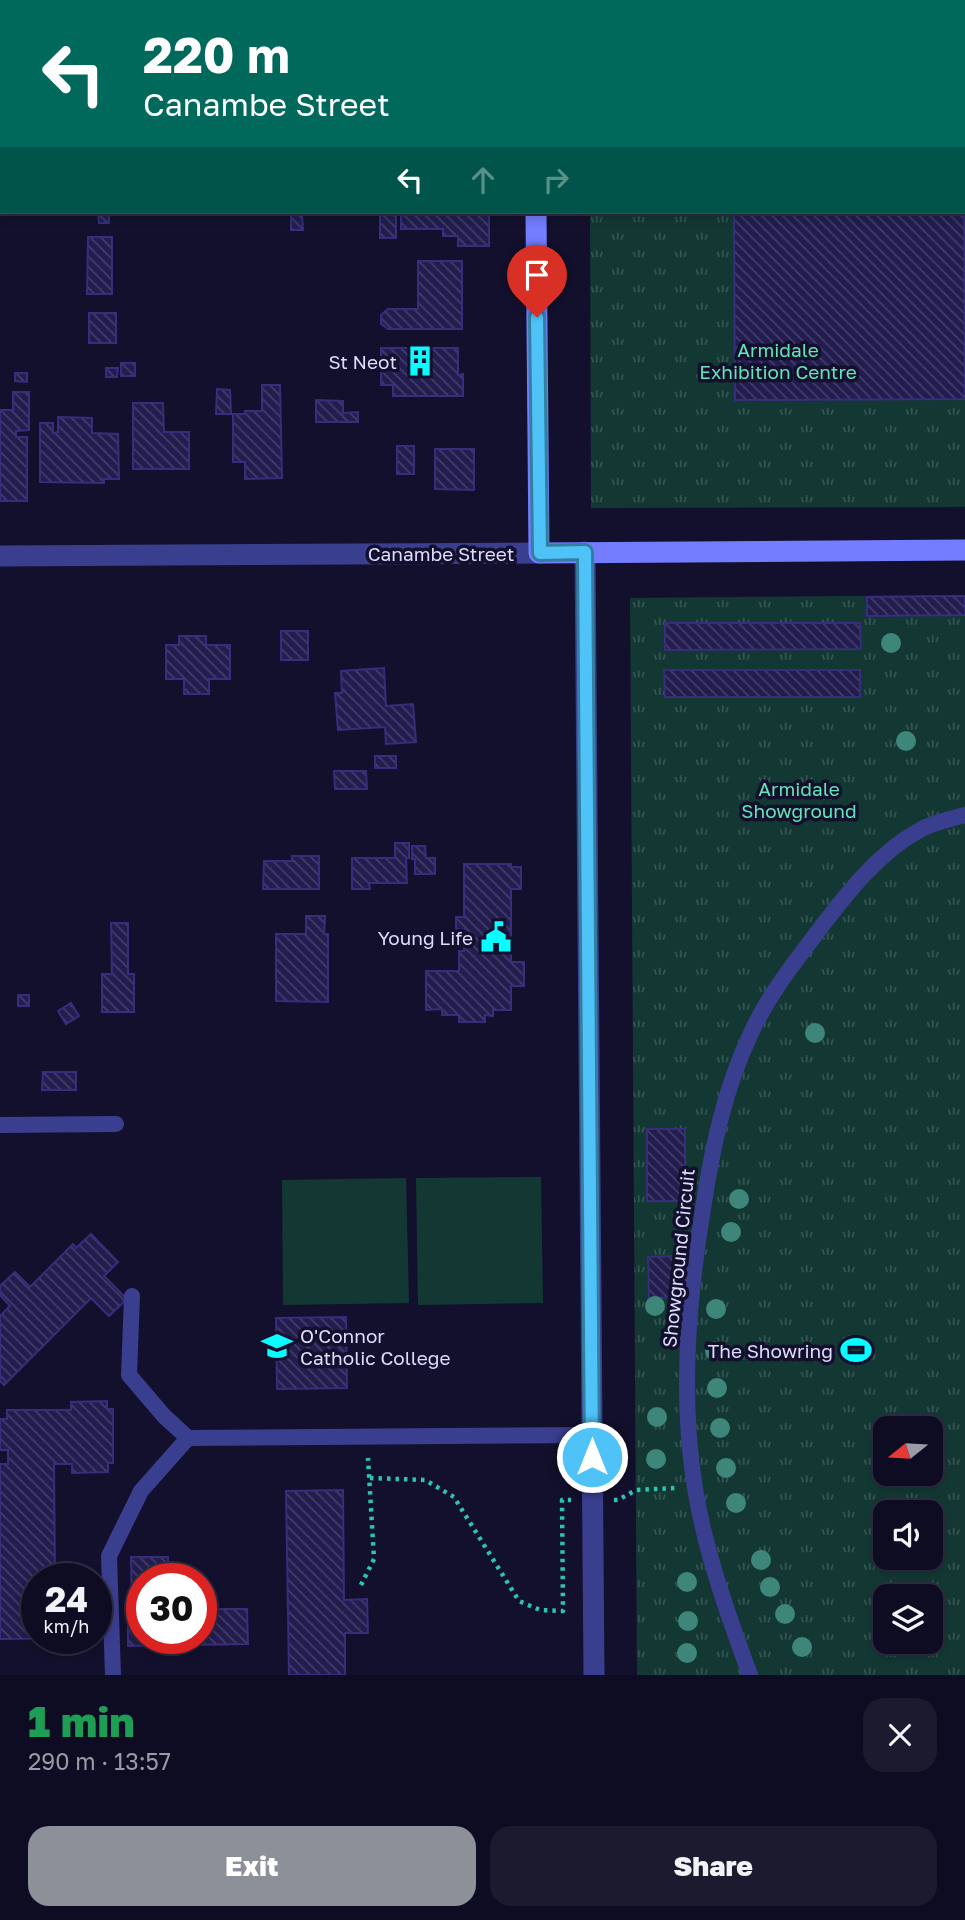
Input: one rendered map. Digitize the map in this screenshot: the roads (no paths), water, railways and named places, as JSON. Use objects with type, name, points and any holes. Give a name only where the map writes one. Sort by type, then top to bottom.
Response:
[{"type":"street","points":[[537,214],[540,553]]},
{"type":"street","name":"Canambe Street","points":[[0,556],[965,550]]},
{"type":"street","points":[[585,552],[594,1675]]},
{"type":"lane","name":"Showground Circuit","points":[[750,1675],[727,1615],[710,1552],[695,1488],[687,1409],[688,1338],[696,1251],[710,1164],[729,1088],[752,1030],[784,976],[863,877],[890,851],[921,829],[965,816]]},
{"type":"lane","points":[[0,1125],[116,1124]]},
{"type":"lane","points":[[132,1296],[129,1375],[164,1416],[188,1437],[592,1434]]},
{"type":"lane","points":[[114,1675],[109,1556],[141,1491],[188,1437]]},
{"type":"place","name":"St Neot","points":[[420,361]]},
{"type":"place","name":"Young Life","points":[[496,937]]},
{"type":"place","name":"O'Connor Catholic College","points":[[277,1346]]},
{"type":"place","name":"The Showring","points":[[856,1350]]},
{"type":"park label","name":"Armidale Exhibition Centre","points":[[778,360]]},
{"type":"park label","name":"Armidale Showground","points":[[799,799]]}]
